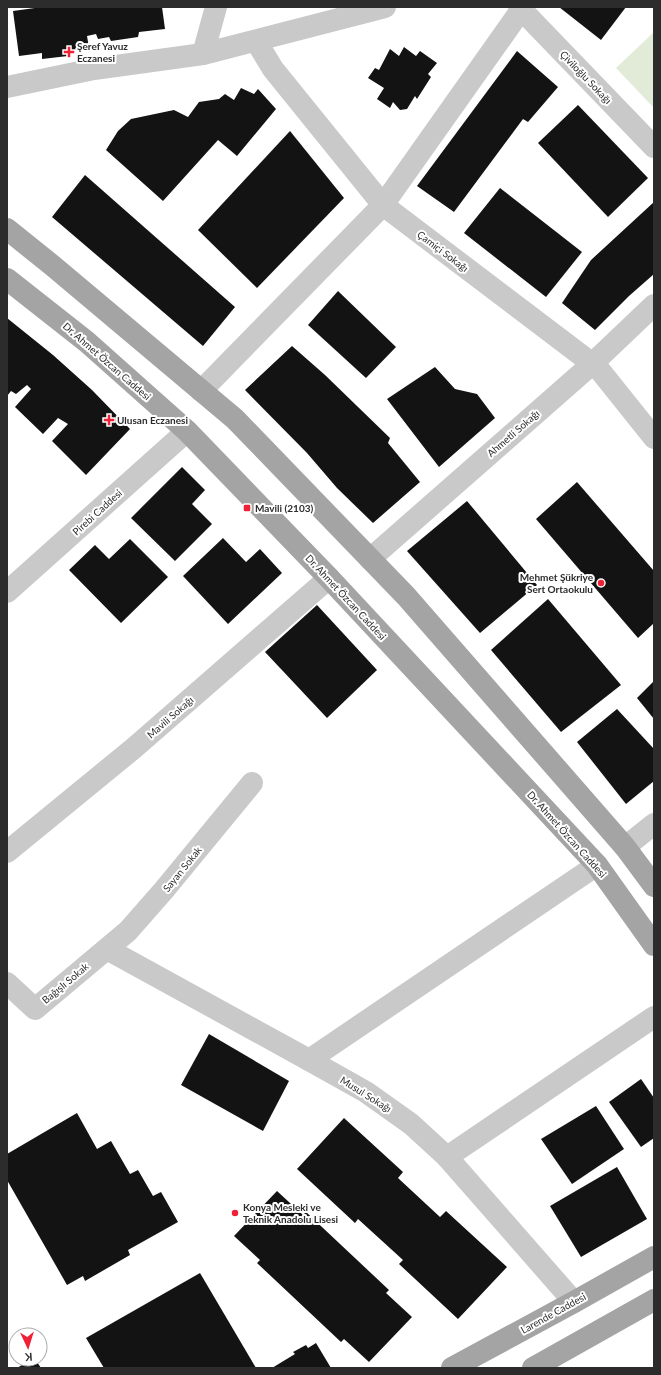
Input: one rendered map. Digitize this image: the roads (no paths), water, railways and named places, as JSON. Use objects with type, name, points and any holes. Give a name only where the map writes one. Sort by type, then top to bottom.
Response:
[{"type":"main road","points":[[7,229],[235,419],[406,596],[625,847],[654,886]]},
{"type":"main road","name":"Dr. Ahmet Özcan Caddesi","points":[[7,279],[87,342],[187,432],[329,578],[597,865],[654,945]]},
{"type":"main road","name":"Larende Caddesi","points":[[452,1368],[654,1257]]},
{"type":"main road","points":[[533,1368],[654,1300]]},
{"type":"street","points":[[203,54],[216,7]]},
{"type":"street","points":[[7,87],[94,69],[203,54],[385,7]]},
{"type":"street","points":[[201,391],[383,205],[520,8]]},
{"type":"street","name":"Çiviloğlu Sokağı","points":[[520,8],[654,147]]},
{"type":"street","name":"Çamiçi Sokağı","points":[[256,41],[272,69],[383,205],[598,368],[654,438]]},
{"type":"street","name":"Ahmetli Sokağı","points":[[370,559],[592,364],[654,305]]},
{"type":"street","name":"Pirebi Caddesi","points":[[7,592],[187,432]]},
{"type":"street","name":"Mavili Sokağı","points":[[7,852],[134,748],[329,578]]},
{"type":"street","name":"Sayan Sokak","points":[[107,949],[128,931],[148,909],[252,783]]},
{"type":"street","points":[[625,847],[654,824]]},
{"type":"street","points":[[309,1060],[597,865]]},
{"type":"street","name":"Bağışlı Sokak","points":[[7,983],[35,1009],[107,949]]},
{"type":"street","name":"Musul Sokağı","points":[[107,949],[366,1092],[411,1124],[447,1157],[574,1302]]},
{"type":"street","points":[[447,1157],[654,1017]]},
{"type":"place","name":"Şeref Yavuz Eczanesi","points":[[69,52]]},
{"type":"place","name":"Ulusan Eczanesi","points":[[109,420]]},
{"type":"place","name":"Mavili (2103)","points":[[247,508]]},
{"type":"place","name":"Mehmet Şükriye Sert Ortaokulu","points":[[601,583]]},
{"type":"place","name":"Konya Mesleki ve Teknik Anadolu Lisesi","points":[[235,1213]]}]
